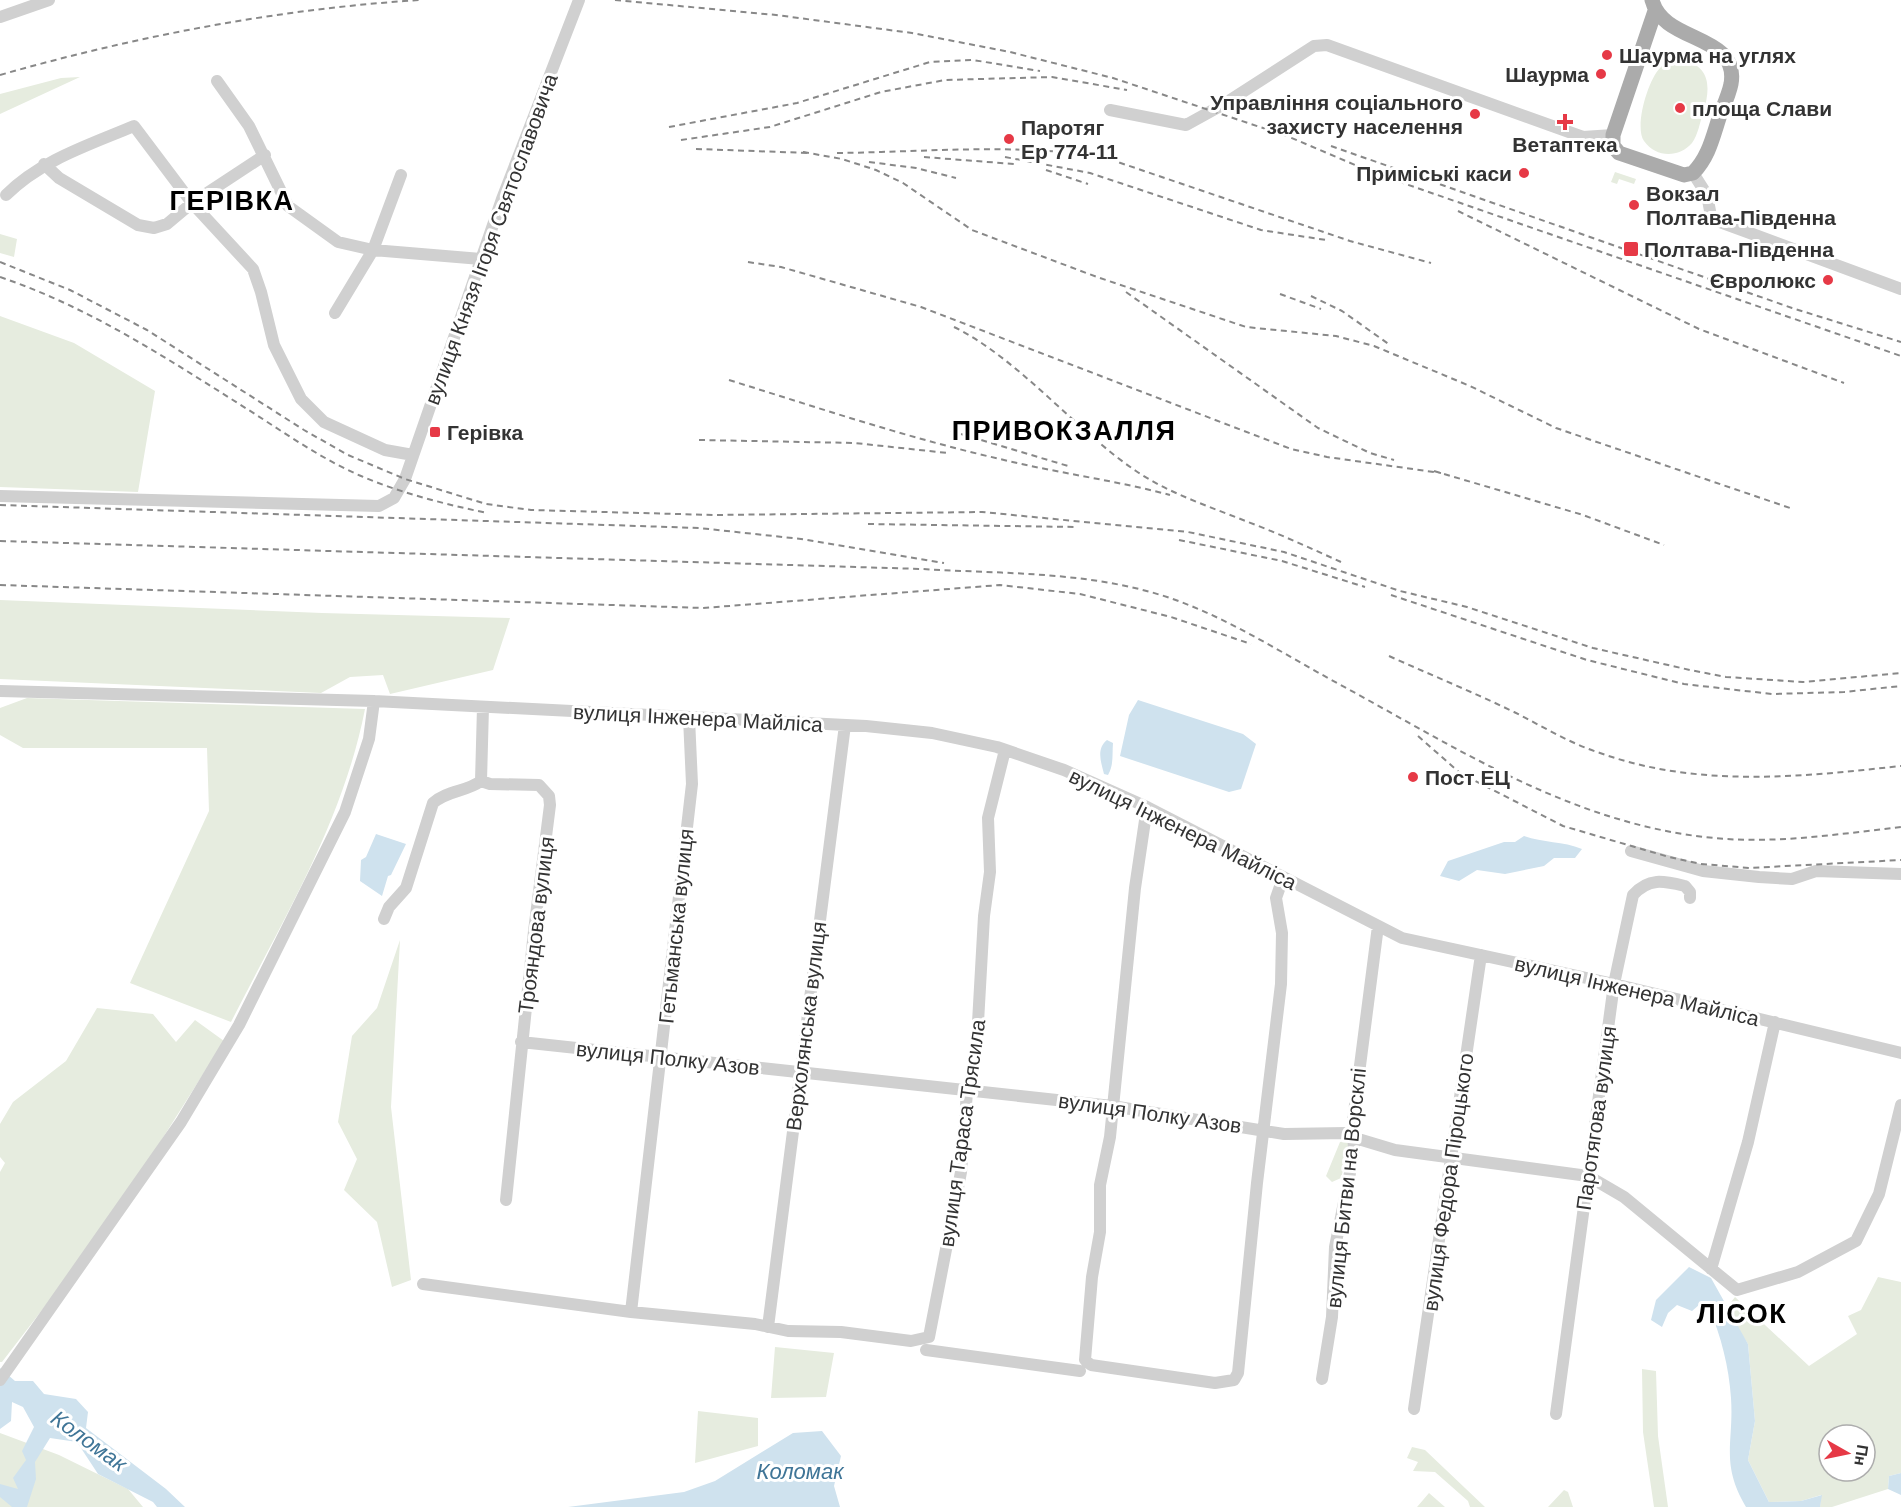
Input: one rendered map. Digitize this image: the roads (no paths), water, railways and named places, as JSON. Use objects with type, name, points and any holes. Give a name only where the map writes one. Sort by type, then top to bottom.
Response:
[{"type":"main road","points":[[1653,6],[1664,23],[1718,49],[1728,60],[1731,71],[1731,84],[1707,154],[1693,173],[1674,174],[1619,153],[1613,146],[1613,135],[1653,6]]},
{"type":"street","points":[[0,17],[49,0]]},
{"type":"street","name":"вулиця Князя Ігоря Святославовича","points":[[0,496],[380,506],[394,498],[405,479],[481,259],[579,0]]},
{"type":"street","points":[[1110,110],[1186,125],[1223,105],[1314,46],[1327,45],[1583,137],[1613,135]]},
{"type":"street","points":[[217,81],[249,126],[288,206],[338,242],[373,250],[481,259]]},
{"type":"street","points":[[6,195],[24,177],[44,164],[134,126],[192,203],[253,269],[274,345],[301,399],[324,422],[386,450],[413,455]]},
{"type":"street","points":[[44,164],[59,178],[138,225],[154,228],[167,224],[192,203],[265,155]]},
{"type":"street","points":[[1693,173],[1707,195],[1711,216],[1720,222],[1901,289]]},
{"type":"street","points":[[335,313],[373,250],[401,175]]},
{"type":"street","name":"вулиця Інженера Майліса","points":[[0,691],[374,701],[844,725],[932,733],[1005,750],[1064,770],[1147,807],[1402,938],[1614,984],[1901,1053]]},
{"type":"street","points":[[0,1380],[117,1217],[181,1122],[239,1025],[345,812],[369,739],[374,701]]},
{"type":"street","points":[[384,920],[389,907],[406,888],[433,803],[441,796],[471,788],[481,781],[483,707]]},
{"type":"street","name":"Гетьманська вулиця","points":[[631,1312],[692,784],[688,718]]},
{"type":"street","name":"Верхолянська вулиця","points":[[768,1328],[844,725]]},
{"type":"street","name":"вулиця Тараса Трясила","points":[[927,1343],[961,1172],[967,1092],[980,1031],[984,916],[990,872],[988,818],[1005,750]]},
{"type":"street","name":"Трояндова вулиця","points":[[481,781],[538,785],[549,796],[550,805],[521,1042],[506,1200]]},
{"type":"street","points":[[1147,807],[1136,880],[1110,1137],[1100,1193],[1100,1232],[1092,1277],[1085,1360],[1091,1365],[1215,1383],[1234,1380],[1238,1373],[1281,984],[1282,933],[1276,898],[1283,878]]},
{"type":"street","points":[[1631,851],[1703,871],[1759,877],[1792,879],[1816,871],[1901,874]]},
{"type":"street","name":"Паротягова вулиця","points":[[1556,1414],[1614,984],[1633,895],[1642,884],[1652,881],[1685,886],[1690,892],[1690,898]]},
{"type":"street","name":"вулиця Битви на Ворсклі","points":[[1322,1379],[1332,1317],[1335,1247],[1354,1153],[1353,1120],[1378,926]]},
{"type":"street","name":"вулиця Федора Піроцького","points":[[1414,1409],[1481,955]]},
{"type":"street","points":[[1711,1269],[1748,1142],[1775,1022]]},
{"type":"street","name":"вулиця Полку Азов","points":[[521,1042],[1112,1106],[1284,1134],[1347,1133],[1355,1138],[1395,1150],[1588,1176],[1624,1197],[1737,1290],[1798,1272],[1856,1241],[1879,1194],[1901,1105]]},
{"type":"street","points":[[423,1284],[788,1331],[840,1332],[927,1343],[1080,1371]]},
{"type":"water","points":[[1138,700],[1243,734],[1256,744],[1241,789],[1229,792],[1120,756],[1129,715]]},
{"type":"water","points":[[1107,740],[1113,743],[1112,763],[1108,775],[1104,774],[1100,756],[1101,747]]},
{"type":"water","points":[[376,834],[406,844],[391,875],[388,876],[382,896],[360,881],[361,860],[366,857]]},
{"type":"water","points":[[1524,836],[1582,849],[1575,858],[1554,858],[1544,866],[1505,874],[1477,870],[1459,881],[1440,876],[1448,861],[1504,842],[1515,842]]},
{"type":"water","points":[[1689,1267],[1711,1278],[1748,1344],[1755,1421],[1748,1460],[1769,1502],[1801,1501],[1822,1495],[1820,1507],[1746,1507],[1733,1478],[1730,1453],[1731,1398],[1728,1375],[1721,1341],[1709,1308],[1699,1305],[1692,1311],[1677,1305],[1668,1313],[1662,1327],[1651,1320],[1656,1300]]},
{"type":"water","name":"Коломак","points":[[0,1368],[15,1381],[33,1381],[44,1394],[76,1399],[88,1412],[86,1428],[166,1489],[185,1507],[157,1507],[153,1502],[98,1474],[77,1442],[50,1438],[35,1462],[36,1479],[27,1507],[12,1507],[0,1497],[0,1484],[18,1489],[13,1478],[26,1460],[22,1451],[34,1427],[23,1407],[12,1402],[11,1421],[0,1429]]},
{"type":"water","name":"Коломак","points":[[822,1431],[841,1456],[834,1486],[840,1507],[568,1507],[684,1492],[715,1481],[793,1433]]},
{"type":"water","points":[[1901,1473],[1901,1495],[1888,1489],[1889,1476]]},
{"type":"railway","points":[[0,75],[103,48],[208,26],[314,10],[420,0]]},
{"type":"railway","points":[[615,0],[776,15],[912,33],[1010,52],[1113,78],[1287,136],[1374,173],[1901,356]]},
{"type":"railway","points":[[669,127],[797,103],[930,62],[973,60],[1040,71]]},
{"type":"railway","points":[[681,140],[770,127],[881,92],[945,80],[1052,77],[1127,90]]},
{"type":"railway","points":[[1331,146],[1792,308],[1901,342]]},
{"type":"railway","points":[[696,149],[810,153]]},
{"type":"railway","points":[[837,153],[1004,149],[1103,157],[1350,241],[1431,263]]},
{"type":"railway","points":[[803,152],[842,159],[876,170],[903,183],[972,230],[1097,277],[1246,327],[1336,336],[1374,346],[1470,386],[1556,428],[1793,509]]},
{"type":"railway","points":[[924,157],[1014,164]]},
{"type":"railway","points":[[1005,157],[1090,173],[1261,230],[1326,240]]},
{"type":"railway","points":[[869,162],[916,168],[956,178]]},
{"type":"railway","points":[[1046,170],[1088,184]]},
{"type":"railway","points":[[1458,211],[1699,329],[1844,383]]},
{"type":"railway","points":[[0,262],[70,290],[147,330],[304,430],[348,455],[405,479],[486,504],[531,510],[714,515],[982,512],[1188,532],[1284,552],[1400,591],[1467,607],[1593,648],[1690,670],[1726,677],[1803,682],[1901,673]]},
{"type":"railway","points":[[748,262],[781,267],[921,307],[1291,449],[1327,457],[1441,473]]},
{"type":"railway","points":[[0,277],[67,304],[132,338],[347,470],[407,493],[487,513]]},
{"type":"railway","points":[[1126,292],[1318,428],[1370,453],[1394,460]]},
{"type":"railway","points":[[1280,294],[1321,309]]},
{"type":"railway","points":[[1311,296],[1342,311],[1390,345]]},
{"type":"railway","points":[[954,327],[1001,357],[1113,454],[1149,479],[1191,500],[1272,531],[1341,562]]},
{"type":"railway","points":[[729,380],[966,451],[1170,495]]},
{"type":"railway","points":[[951,431],[1068,466]]},
{"type":"railway","points":[[699,440],[855,443],[948,453]]},
{"type":"railway","points":[[1434,471],[1583,515],[1664,545]]},
{"type":"railway","points":[[0,505],[699,528],[801,539],[944,563]]},
{"type":"railway","points":[[868,524],[1078,527]]},
{"type":"railway","points":[[1179,540],[1282,561],[1365,587]]},
{"type":"railway","points":[[0,541],[922,569],[1078,578],[1140,589],[1192,606],[1255,637],[1472,757],[1518,780],[1613,817],[1663,830],[1737,840],[1808,837],[1901,827]]},
{"type":"railway","points":[[0,585],[703,608],[1000,585],[1080,594],[1171,617],[1251,644]]},
{"type":"railway","points":[[1391,595],[1587,660],[1684,684],[1772,694],[1844,692],[1901,686]]},
{"type":"railway","points":[[1389,656],[1514,712],[1577,744],[1637,764],[1674,771],[1749,777],[1825,774],[1901,766]]},
{"type":"railway","points":[[1418,736],[1460,773],[1563,826],[1669,857],[1701,864],[1749,868],[1901,860]]},
{"type":"place","name":"Шаурма на углях","points":[[1607,55]]},
{"type":"place","name":"Шаурма","points":[[1601,74]]},
{"type":"place","name":"площа Слави","points":[[1680,108]]},
{"type":"place","name":"Управління соціального захисту населення","points":[[1475,114]]},
{"type":"place","name":"Ветаптека","points":[[1565,122]]},
{"type":"place","name":"Паротяг Ер 774-11","points":[[1009,139]]},
{"type":"place","name":"Приміські каси","points":[[1524,173]]},
{"type":"place","name":"Вокзал Полтава-Південна","points":[[1634,205]]},
{"type":"place","name":"Полтава-Південна","points":[[1631,249]]},
{"type":"place","name":"Євролюкс","points":[[1828,280]]},
{"type":"place","name":"Герівка","points":[[435,432]]},
{"type":"place","name":"Пост ЕЦ","points":[[1413,777]]},
{"type":"district","name":"ГЕРІВКА","points":[[232,201]]},
{"type":"district","name":"ПРИВОКЗАЛЛЯ","points":[[1064,431]]},
{"type":"district","name":"ЛІСОК","points":[[1742,1314]]}]
